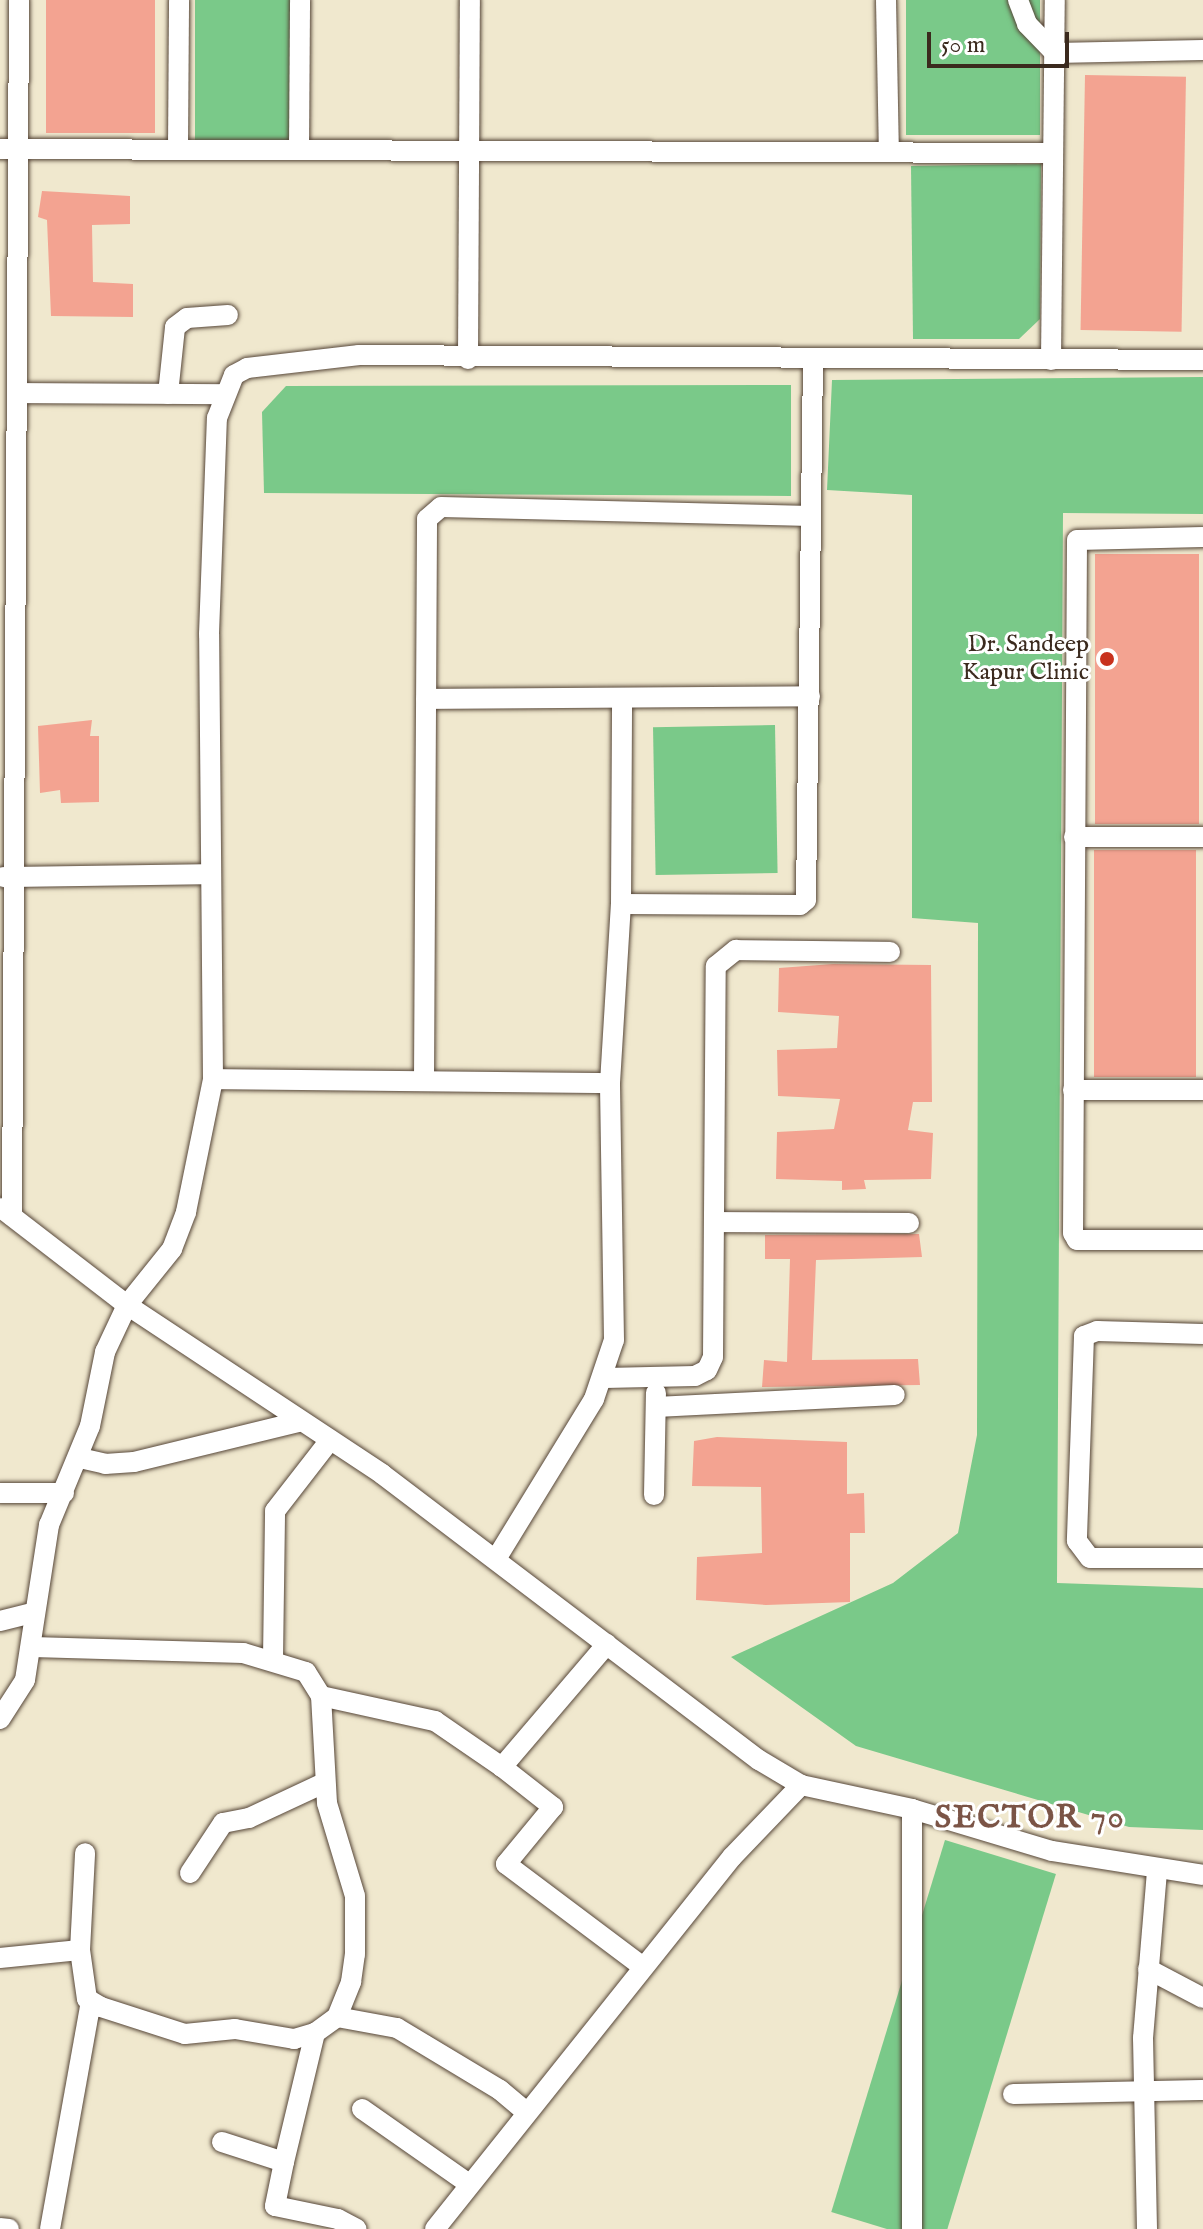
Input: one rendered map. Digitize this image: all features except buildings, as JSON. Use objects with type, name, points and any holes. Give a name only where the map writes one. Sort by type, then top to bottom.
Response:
[{"type":"street","points":[[19,0],[8,149],[17,393],[7,877],[6,1212],[127,1305],[298,1422],[330,1440],[496,1559],[759,1760],[801,1785],[912,1809],[1009,1841],[1157,1870],[1203,1875]]},
{"type":"street","points":[[178,149],[179,0]]},
{"type":"street","points":[[299,150],[300,0]]},
{"type":"street","points":[[468,359],[470,0]]},
{"type":"street","points":[[886,0],[889,150]]},
{"type":"street","points":[[1018,0],[1027,24],[1055,53],[1203,50]]},
{"type":"street","points":[[1051,360],[1055,0]]},
{"type":"street","points":[[8,149],[1053,153]]},
{"type":"street","points":[[168,394],[175,327],[187,318],[228,315]]},
{"type":"street","points":[[0,1719],[25,1680],[49,1525],[80,1458],[105,1352],[127,1305],[172,1249],[186,1212],[213,1079],[209,634],[217,418],[234,375],[247,368],[359,355],[468,359],[1203,360]]},
{"type":"street","points":[[621,904],[805,902],[813,361]]},
{"type":"street","points":[[17,393],[224,394]]},
{"type":"street","points":[[424,1080],[427,519],[433,511],[811,516]]},
{"type":"street","points":[[1203,537],[1077,539],[1073,1090],[1075,1239],[1203,1240]]},
{"type":"street","points":[[426,699],[810,696]]},
{"type":"street","points":[[496,1559],[605,1378],[614,1340],[610,1083],[621,904],[622,699]]},
{"type":"street","points":[[1074,837],[1203,837]]},
{"type":"street","points":[[7,877],[211,874]]},
{"type":"street","points":[[605,1378],[702,1375],[713,1357],[715,971],[721,959],[736,950],[890,952]]},
{"type":"street","points":[[213,1079],[610,1083]]},
{"type":"street","points":[[1073,1090],[1203,1090]]},
{"type":"street","points":[[714,1222],[909,1223]]},
{"type":"street","points":[[1203,1334],[1097,1331],[1084,1336],[1077,1541],[1090,1558],[1203,1558]]},
{"type":"street","points":[[654,1495],[657,1377]]},
{"type":"street","points":[[656,1407],[895,1395]]},
{"type":"street","points":[[80,1458],[134,1462],[298,1422]]},
{"type":"street","points":[[273,1659],[275,1511],[330,1440]]},
{"type":"street","points":[[0,1493],[64,1493]]},
{"type":"street","points":[[0,1621],[35,1612]]},
{"type":"street","points":[[502,1767],[607,1644]]},
{"type":"street","points":[[32,1647],[208,1651],[273,1659],[306,1672],[321,1696],[324,1783],[335,1845],[358,1915],[351,1982],[337,2017],[315,2033],[278,2039],[235,2029],[198,2036],[91,2002]]},
{"type":"street","points":[[321,1696],[435,1721],[553,1807],[506,1864],[643,1967]]},
{"type":"street","points":[[190,1873],[223,1823],[249,1818],[324,1783]]},
{"type":"street","points":[[435,2229],[732,1857],[801,1785]]},
{"type":"street","points":[[912,1809],[912,2229]]},
{"type":"street","points":[[50,2229],[91,2002],[83,1984],[80,1950],[85,1853]]},
{"type":"street","points":[[1147,2229],[1143,2038],[1157,1870]]},
{"type":"street","points":[[0,1958],[80,1950]]},
{"type":"street","points":[[1148,1969],[1203,1998]]},
{"type":"street","points":[[337,2017],[397,2028],[500,2090],[527,2113]]},
{"type":"street","points":[[315,2033],[275,2206],[338,2219],[357,2229]]},
{"type":"street","points":[[1013,2094],[1203,2090]]},
{"type":"street","points":[[362,2109],[469,2184]]},
{"type":"street","points":[[222,2142],[284,2162]]},
{"type":"street","points":[[0,2228],[9,2229]]},
{"type":"green space","points":[[195,0],[292,0],[292,140],[195,140]]},
{"type":"green space","points":[[906,0],[1040,0],[1040,135],[906,135]]},
{"type":"green space","points":[[1041,164],[1040,319],[1019,339],[913,339],[911,166]]},
{"type":"green space","points":[[1203,377],[1203,514],[1063,513],[1057,1583],[1203,1588],[1203,1830],[1129,1827],[856,1746],[731,1657],[893,1583],[958,1533],[977,1435],[978,923],[912,918],[912,495],[827,490],[832,380]]},
{"type":"green space","points":[[791,385],[791,496],[264,493],[262,412],[286,386]]},
{"type":"green space","points":[[775,725],[778,873],[656,875],[653,727]]},
{"type":"green space","points":[[945,1840],[1056,1874],[947,2229],[887,2229],[831,2212]]},
{"type":"place","name":"Dr. Sandeep Kapur Clinic","points":[[1107,659]]},
{"type":"district","name":"SECTOR 70","points":[[1030,1819]]}]
